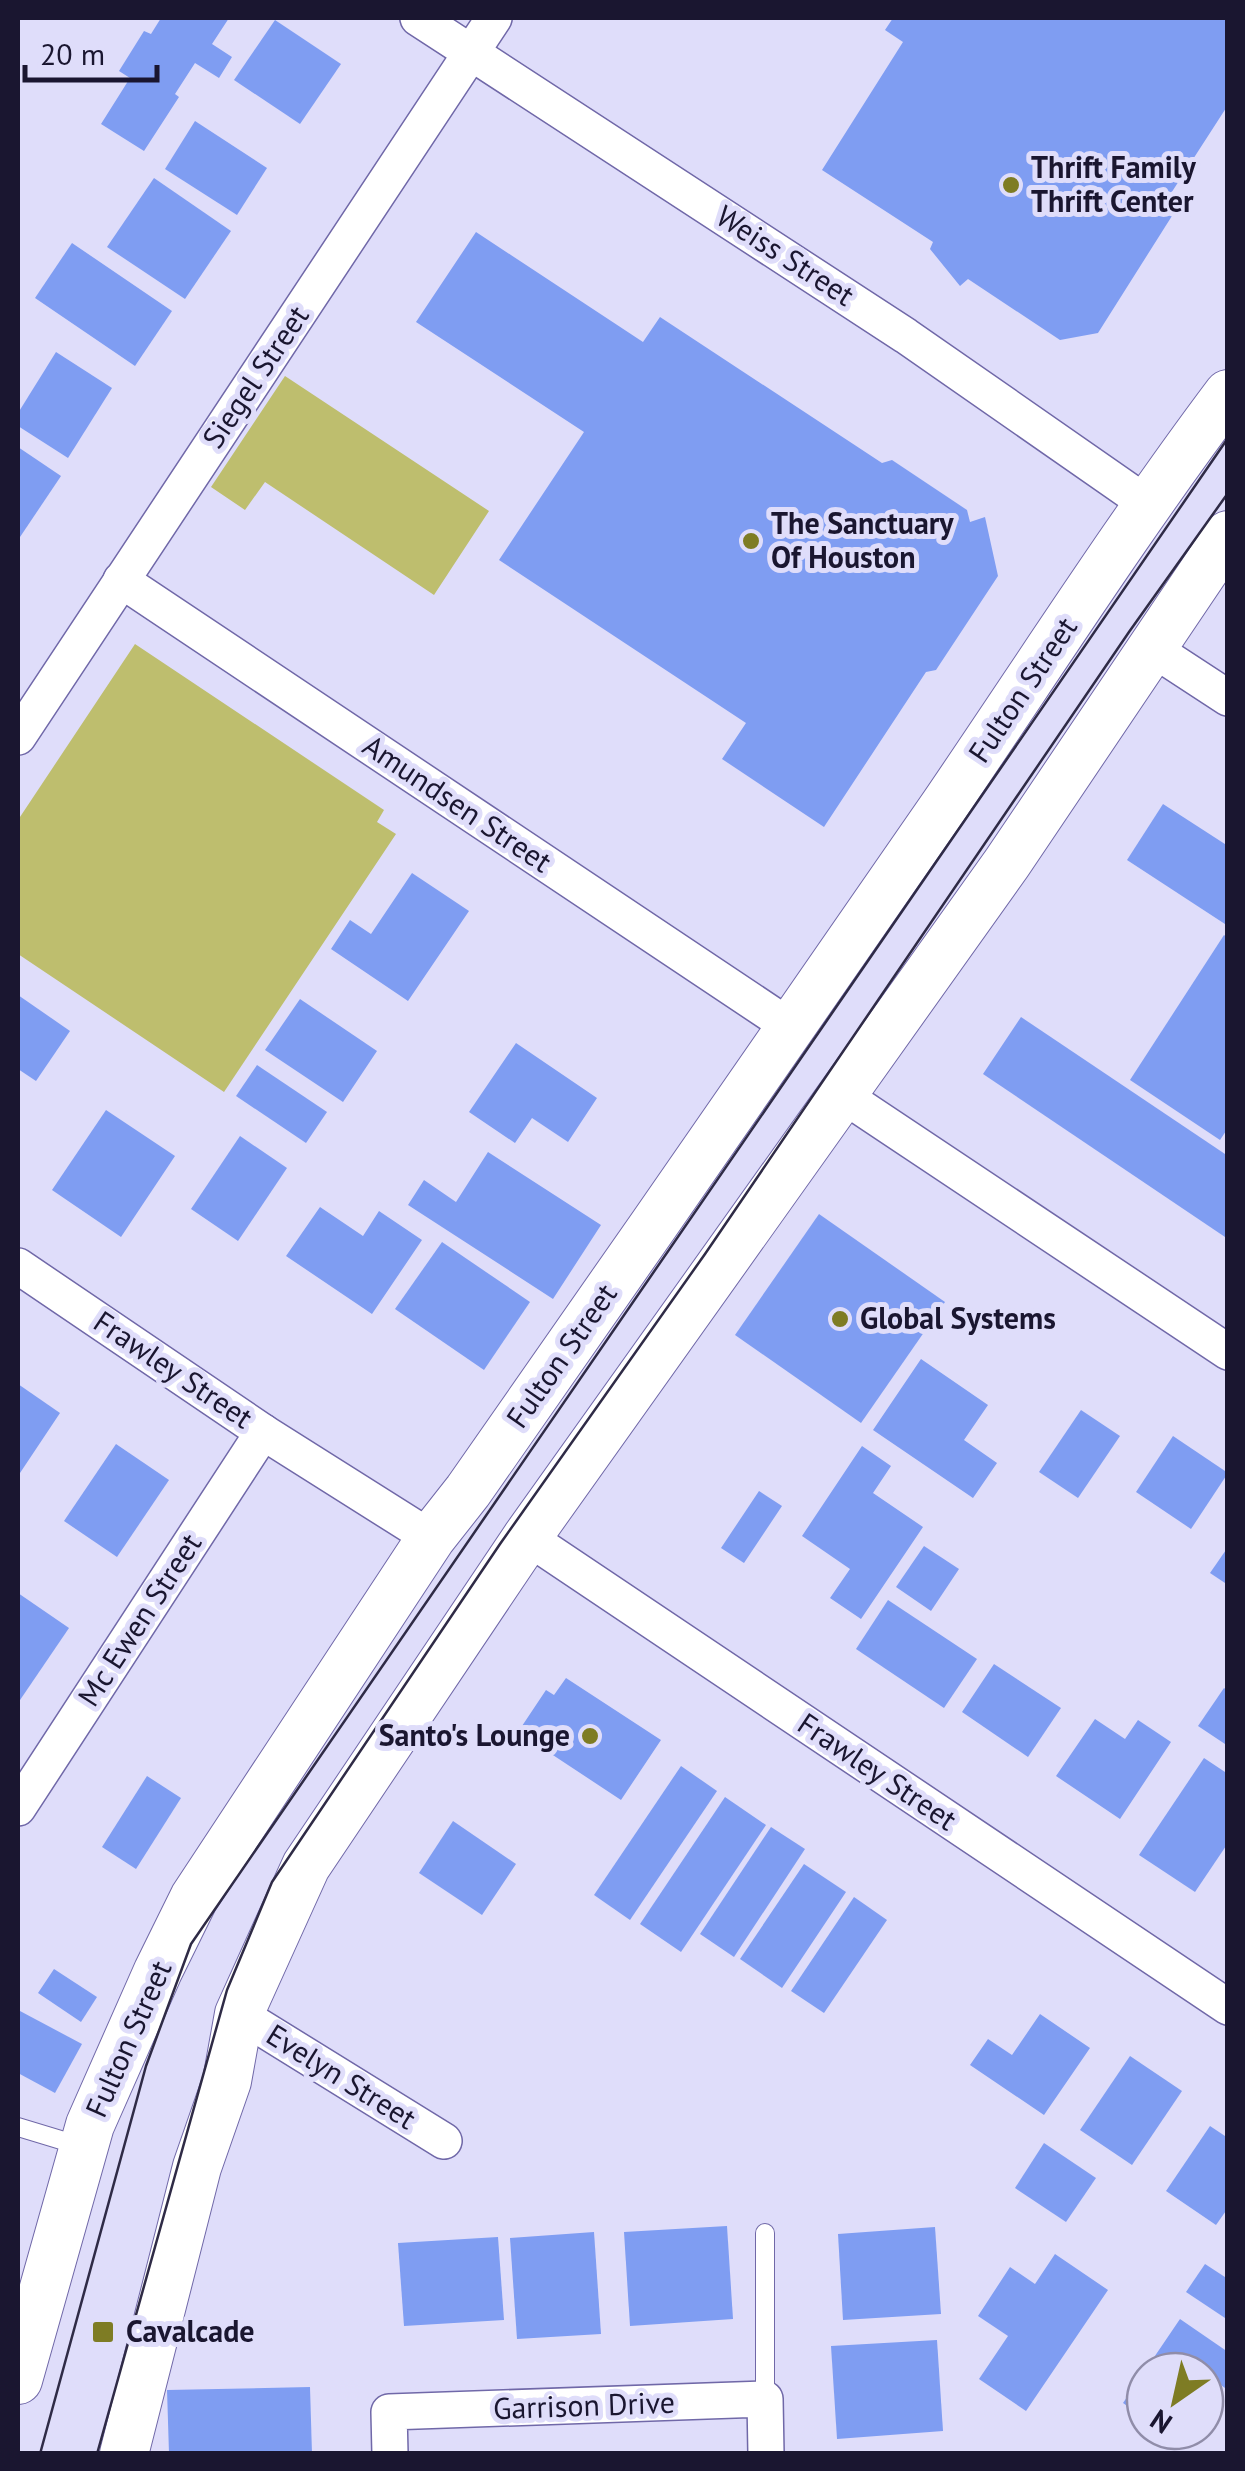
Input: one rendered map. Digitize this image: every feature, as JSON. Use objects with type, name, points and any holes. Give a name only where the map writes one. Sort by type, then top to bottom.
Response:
[{"type":"main road","name":"Fulton Street","points":[[18,2380],[84,2148],[119,2054],[194,1898],[431,1538],[468,1491],[792,1028],[1073,618],[1146,503],[1228,394]]},
{"type":"main road","points":[[124,2454],[197,2167],[228,2081],[239,2014],[306,1866],[528,1536],[1007,863],[1228,536]]},
{"type":"street","name":"Weiss Street","points":[[418,18],[906,336],[1146,503]]},
{"type":"street","name":"Siegel Street","points":[[18,737],[494,18]]},
{"type":"street","name":"Amundsen Street","points":[[121,580],[792,1028]]},
{"type":"street","points":[[1153,648],[1228,698]]},
{"type":"street","points":[[842,1094],[1228,1352]]},
{"type":"street","name":"Frawley Street","points":[[18,1266],[264,1432],[431,1538]]},
{"type":"street","name":"Mc Ewen Street","points":[[18,1808],[264,1432]]},
{"type":"street","name":"Frawley Street","points":[[528,1536],[1228,2006]]},
{"type":"street","name":"Evelyn Street","points":[[239,2014],[444,2141]]},
{"type":"street","points":[[765,2400],[766,2454]]},
{"type":"street","name":"Garrison Drive","points":[[390,2454],[390,2412],[765,2400]]},
{"type":"lane","points":[[18,2127],[84,2148]]},
{"type":"lane","points":[[765,2233],[765,2400]]},
{"type":"shaded area","points":[[285,376],[489,511],[434,595],[265,482],[245,510],[211,487]]},
{"type":"shaded area","points":[[135,644],[384,810],[377,822],[396,834],[224,1092],[18,954],[18,820]]},
{"type":"building","points":[[161,18],[229,18],[212,44],[232,57],[219,78],[195,63],[175,94],[179,97],[144,151],[101,124],[130,78],[119,71],[144,31],[151,34]]},
{"type":"building","name":"Thrift Family Thrift Center","points":[[893,18],[1228,18],[1228,105],[1166,201],[1177,208],[1098,333],[1060,340],[968,279],[960,286],[930,249],[933,242],[822,170],[903,42],[885,30]]},
{"type":"building","points":[[275,20],[341,64],[300,124],[234,80]]},
{"type":"building","points":[[195,121],[267,168],[237,215],[165,169]]},
{"type":"building","points":[[154,178],[231,231],[185,299],[107,247]]},
{"type":"building","name":"The Sanctuary Of Houston","points":[[476,232],[643,342],[660,317],[882,463],[892,460],[967,510],[970,522],[985,517],[998,576],[936,670],[926,672],[824,827],[722,759],[746,723],[499,560],[584,432],[416,322]]},
{"type":"building","points":[[72,243],[172,311],[135,366],[35,298]]},
{"type":"building","points":[[56,352],[112,388],[68,458],[18,426],[18,413]]},
{"type":"building","points":[[18,447],[61,476],[18,540]]},
{"type":"building","points":[[1163,804],[1228,846],[1228,926],[1127,860]]},
{"type":"building","points":[[412,873],[469,911],[408,1001],[331,949],[350,920],[371,934]]},
{"type":"building","points":[[1224,935],[1228,938],[1228,1128],[1220,1140],[1130,1080]]},
{"type":"building","points":[[18,995],[70,1031],[36,1081],[18,1069]]},
{"type":"building","points":[[300,999],[377,1051],[343,1102],[265,1050]]},
{"type":"building","points":[[1021,1017],[1228,1156],[1228,1239],[983,1074]]},
{"type":"building","points":[[516,1043],[597,1098],[568,1142],[532,1118],[515,1143],[469,1112]]},
{"type":"building","points":[[257,1065],[327,1112],[306,1143],[236,1096]]},
{"type":"building","points":[[106,1110],[175,1156],[121,1237],[52,1190]]},
{"type":"building","points":[[240,1136],[287,1168],[238,1241],[191,1209]]},
{"type":"building","points":[[488,1152],[601,1225],[553,1299],[408,1205],[424,1180],[456,1202]]},
{"type":"building","points":[[320,1207],[363,1236],[379,1211],[422,1240],[372,1314],[286,1256]]},
{"type":"building","name":"Global Systems","points":[[819,1214],[945,1302],[861,1423],[735,1335]]},
{"type":"building","points":[[442,1242],[530,1302],[484,1370],[395,1309]]},
{"type":"building","points":[[921,1359],[988,1405],[964,1440],[997,1463],[973,1498],[873,1430]]},
{"type":"building","points":[[18,1384],[60,1413],[18,1476]]},
{"type":"building","points":[[1081,1410],[1120,1436],[1078,1498],[1039,1472]]},
{"type":"building","points":[[1173,1436],[1228,1473],[1191,1529],[1136,1492]]},
{"type":"building","points":[[116,1444],[169,1480],[117,1557],[64,1521]]},
{"type":"building","points":[[862,1446],[891,1466],[873,1493],[923,1527],[861,1619],[830,1598],[850,1569],[802,1536]]},
{"type":"building","points":[[759,1491],[782,1506],[744,1563],[721,1548]]},
{"type":"building","points":[[924,1546],[959,1569],[931,1611],[896,1587]]},
{"type":"building","points":[[1228,1547],[1228,1585],[1210,1573]]},
{"type":"building","points":[[18,1593],[69,1628],[18,1703]]},
{"type":"building","points":[[888,1600],[977,1659],[944,1708],[856,1649]]},
{"type":"building","points":[[994,1664],[1061,1708],[1028,1757],[962,1712]]},
{"type":"building","name":"Santo's Lounge","points":[[566,1678],[661,1740],[621,1800],[518,1732],[546,1690],[554,1695]]},
{"type":"building","points":[[1224,1688],[1228,1691],[1228,1746],[1198,1726]]},
{"type":"building","points":[[1095,1719],[1125,1739],[1138,1720],[1171,1742],[1120,1819],[1056,1776]]},
{"type":"building","points":[[1204,1758],[1228,1774],[1228,1843],[1195,1892],[1139,1855]]},
{"type":"building","points":[[681,1766],[717,1791],[630,1920],[594,1895]]},
{"type":"building","points":[[147,1776],[181,1798],[136,1869],[102,1847]]},
{"type":"building","points":[[725,1797],[766,1825],[681,1952],[640,1924]]},
{"type":"building","points":[[453,1821],[516,1864],[482,1915],[419,1873]]},
{"type":"building","points":[[771,1827],[805,1849],[734,1957],[700,1934]]},
{"type":"building","points":[[804,1864],[846,1892],[782,1988],[740,1959]]},
{"type":"building","points":[[854,1897],[887,1920],[824,2013],[791,1991]]},
{"type":"building","points":[[54,1969],[97,1997],[81,2022],[38,1993]]},
{"type":"building","points":[[20,2011],[82,2044],[55,2093],[18,2073]]},
{"type":"building","points":[[1040,2014],[1090,2048],[1044,2115],[970,2065],[988,2039],[1012,2055]]},
{"type":"building","points":[[1130,2056],[1182,2091],[1132,2165],[1080,2130]]},
{"type":"building","points":[[1210,2126],[1228,2138],[1228,2208],[1216,2225],[1166,2191]]},
{"type":"building","points":[[1044,2143],[1096,2178],[1066,2222],[1015,2188]]},
{"type":"building","points":[[727,2226],[733,2319],[630,2326],[624,2232]]},
{"type":"building","points":[[935,2227],[941,2314],[843,2320],[838,2234]]},
{"type":"building","points":[[594,2232],[601,2334],[517,2339],[510,2238]]},
{"type":"building","points":[[498,2237],[504,2320],[404,2326],[398,2243]]},
{"type":"building","points":[[1055,2254],[1108,2290],[1026,2411],[979,2379],[1008,2336],[978,2316],[1010,2267],[1035,2284]]},
{"type":"building","points":[[1205,2264],[1228,2279],[1228,2320],[1186,2292]]},
{"type":"building","points":[[1180,2319],[1228,2352],[1228,2390],[1225,2351],[1158,2351]]},
{"type":"building","points":[[937,2340],[943,2431],[837,2439],[831,2346]]},
{"type":"building","points":[[310,2387],[312,2454],[169,2454],[167,2390]]},
{"type":"tram line","points":[[40,2454],[146,2066],[191,1944],[1228,438]]},
{"type":"tram line","points":[[97,2454],[227,1990],[272,1882],[500,1544],[705,1254],[1228,493]]},
{"type":"place","name":"Thrift Family Thrift Center","points":[[1011,185]]},
{"type":"place","name":"The Sanctuary Of Houston","points":[[751,541]]},
{"type":"place","name":"Global Systems","points":[[840,1319]]},
{"type":"place","name":"Santo's Lounge","points":[[590,1736]]},
{"type":"place","name":"Cavalcade","points":[[103,2332]]}]
